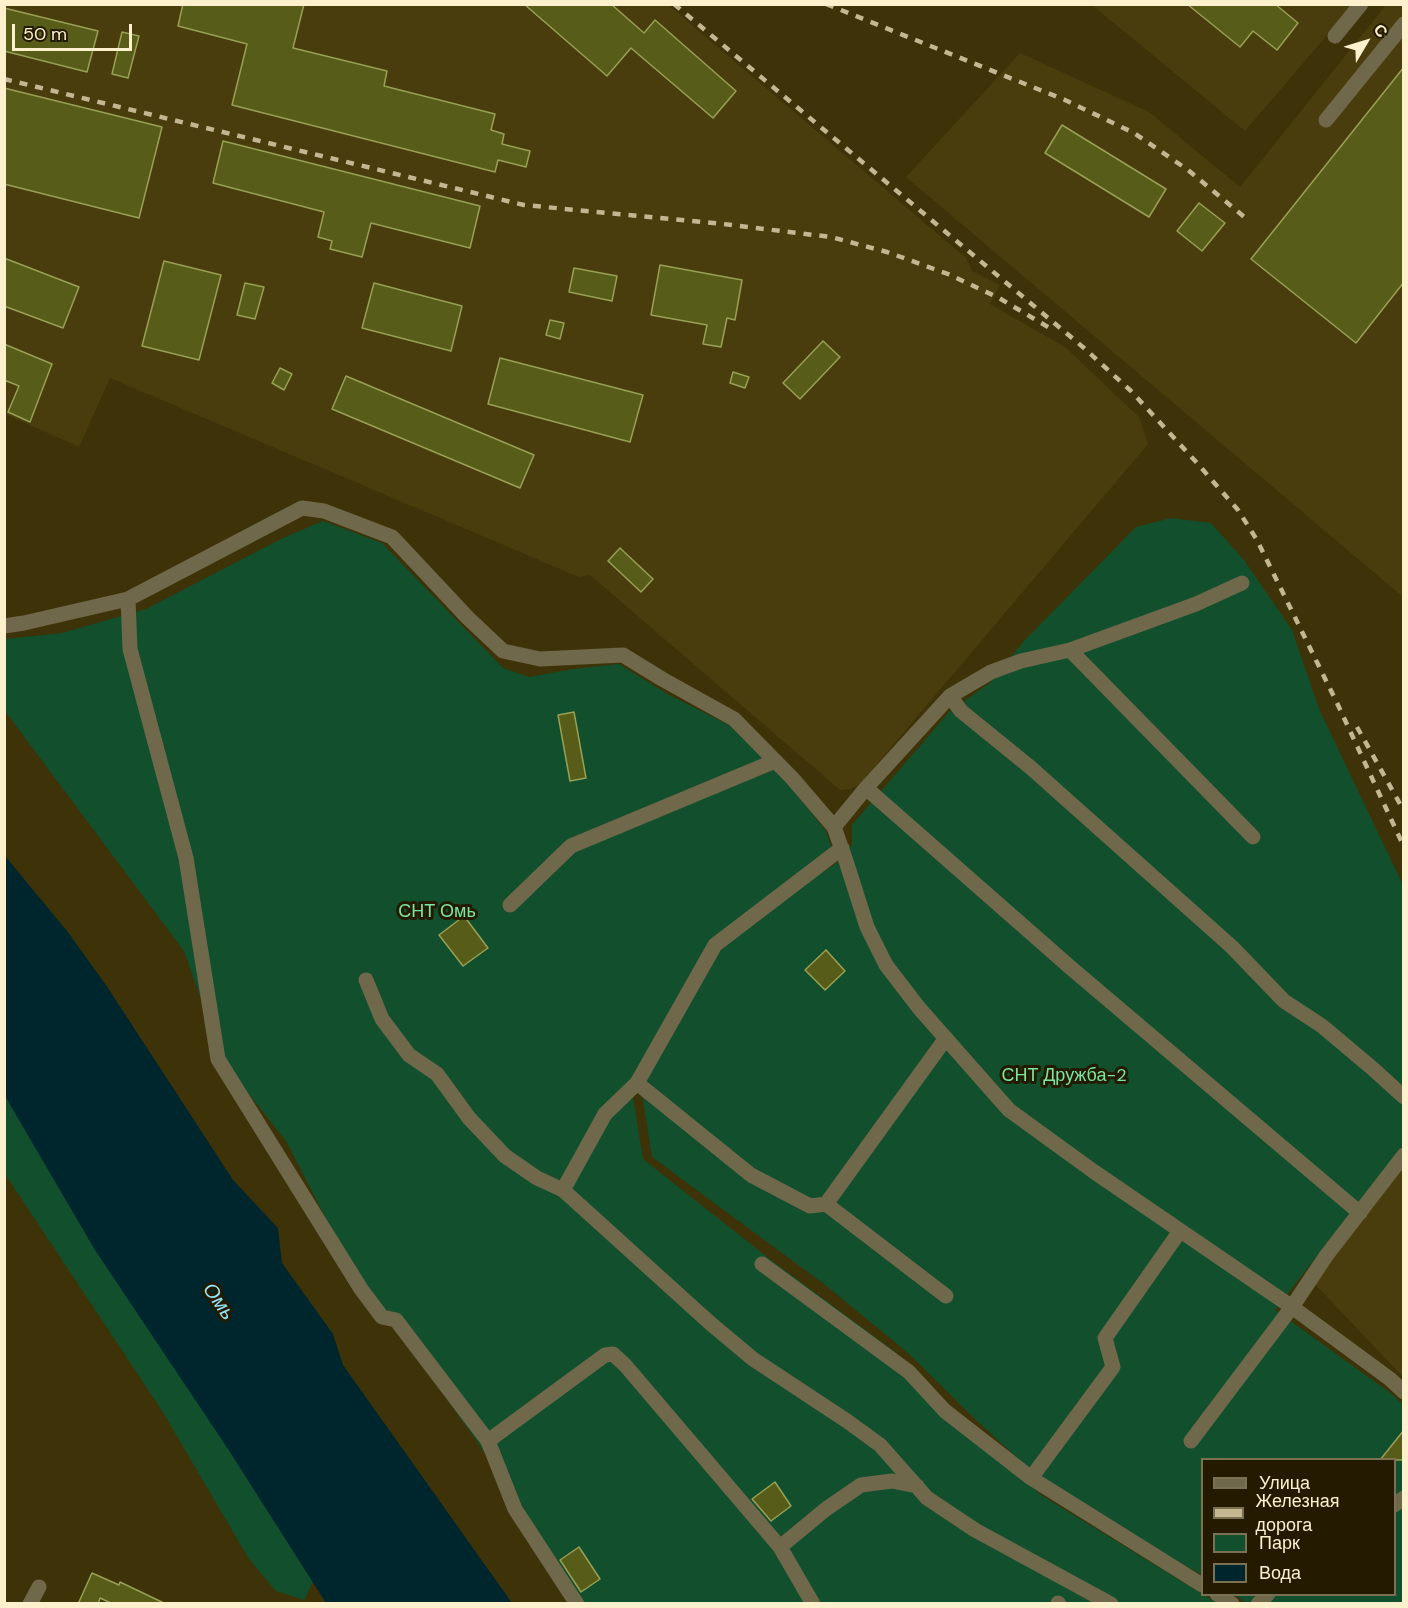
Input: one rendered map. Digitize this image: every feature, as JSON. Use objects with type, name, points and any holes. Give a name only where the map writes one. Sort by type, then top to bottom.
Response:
[{"type":"street","points":[[1335,36],[1361,4]]},
{"type":"street","points":[[1326,120],[1404,24]]},
{"type":"street","points":[[4,626],[128,599],[302,508],[324,511],[392,537],[468,618],[503,651],[540,659],[623,655],[734,719],[792,778],[834,827],[867,927],[886,965],[920,1008],[1009,1110],[1093,1171],[1292,1307],[1390,1379],[1404,1392]]},
{"type":"street","points":[[834,827],[866,788],[950,696],[991,672],[1022,661],[1070,650],[1196,604],[1242,583]]},
{"type":"street","points":[[128,599],[130,649],[186,858],[218,1059],[361,1289],[382,1317],[396,1320],[488,1441],[515,1509],[577,1604]]},
{"type":"street","points":[[1070,650],[1253,837]]},
{"type":"street","points":[[950,696],[961,711],[1030,767],[1232,947],[1284,1001],[1322,1026],[1404,1097]]},
{"type":"street","points":[[510,905],[571,846],[775,761]]},
{"type":"street","points":[[866,788],[1071,968],[1360,1213]]},
{"type":"street","points":[[563,1190],[605,1114],[637,1083],[715,945],[842,848]]},
{"type":"street","points":[[366,980],[382,1019],[409,1055],[436,1074],[469,1118],[505,1156],[537,1178],[563,1190],[753,1359],[880,1445],[927,1498],[975,1530],[1111,1604]]},
{"type":"street","points":[[826,1204],[946,1038]]},
{"type":"street","points":[[637,1083],[751,1175],[810,1206],[826,1204],[946,1296]]},
{"type":"street","points":[[1191,1441],[1292,1307],[1326,1256],[1404,1155]]},
{"type":"street","points":[[1031,1478],[1113,1367],[1105,1338],[1180,1231]]},
{"type":"street","points":[[762,1264],[909,1372],[945,1411],[1031,1478],[1201,1584]]},
{"type":"street","points":[[488,1441],[605,1355],[613,1354],[780,1547],[813,1604]]},
{"type":"street","points":[[780,1547],[826,1509],[861,1485],[892,1481],[917,1486]]},
{"type":"street","points":[[30,1604],[39,1587]]},
{"type":"shaded area","points":[[667,4],[966,258],[972,271],[1000,285],[990,304],[1065,347],[1139,417],[1148,444],[860,784],[850,789],[840,790],[590,575],[579,577],[110,378],[79,447],[5,414],[5,5]]},
{"type":"shaded area","points":[[1092,5],[1353,5],[1245,131]]},
{"type":"shaded area","points":[[1386,5],[1403,5],[1403,597],[906,177],[1020,53],[1149,112],[1240,187]]},
{"type":"shaded area","points":[[1403,1166],[1403,1377],[1314,1283]]},
{"type":"green space","name":"СНТ Дружба-2","points":[[1171,518],[1211,523],[1244,560],[1292,630],[1319,709],[1403,885],[1403,1145],[1275,1310],[1392,1394],[1403,1405],[1403,1603],[1247,1603],[1236,1596],[1396,1596],[1396,1458],[1201,1458],[1201,1574],[1051,1489],[907,1352],[824,1284],[652,1157],[641,1088],[721,945],[768,907],[837,863],[852,845],[852,825],[949,712],[991,682],[1025,640],[1136,527]]},
{"type":"green space","name":"СНТ Омь","points":[[323,521],[382,543],[503,668],[529,677],[619,664],[669,695],[729,725],[783,778],[826,831],[832,849],[712,942],[631,1085],[643,1159],[771,1260],[894,1351],[951,1411],[1041,1495],[1201,1593],[1201,1596],[1206,1596],[1217,1603],[582,1603],[474,1437],[350,1265],[286,1141],[223,1061],[184,951],[5,711],[5,639],[62,633],[146,609],[283,538]]},
{"type":"green space","points":[[4,1072],[319,1569],[304,1600],[276,1591],[249,1559],[161,1409],[5,1174]]},
{"type":"water","name":"Омь","points":[[5,856],[67,931],[106,985],[233,1180],[278,1228],[282,1263],[333,1334],[343,1365],[512,1603],[326,1603],[228,1449],[95,1250],[5,1096]]},
{"type":"building","points":[[183,4],[304,4],[293,48],[387,71],[384,86],[495,114],[491,130],[504,134],[502,144],[530,151],[526,167],[498,160],[495,172],[232,105],[247,44],[178,26]]},
{"type":"building","points":[[524,4],[611,4],[644,33],[655,20],[736,91],[713,118],[631,48],[607,76]]},
{"type":"building","points":[[1187,4],[1275,4],[1298,23],[1277,50],[1253,31],[1240,47]]},
{"type":"building","points":[[4,8],[98,31],[87,72],[4,51]]},
{"type":"building","points":[[122,32],[139,36],[128,78],[112,74]]},
{"type":"building","points":[[1404,67],[1404,282],[1356,343],[1251,259]]},
{"type":"building","points":[[4,88],[162,127],[139,218],[4,184]]},
{"type":"building","points":[[1062,125],[1166,189],[1149,217],[1045,153]]},
{"type":"building","points":[[223,141],[480,206],[470,248],[371,223],[362,257],[330,249],[332,241],[318,237],[324,212],[213,183]]},
{"type":"building","points":[[1199,203],[1225,223],[1202,251],[1177,231]]},
{"type":"building","points":[[4,258],[79,287],[63,328],[4,306]]},
{"type":"building","points":[[164,261],[221,275],[199,360],[142,346]]},
{"type":"building","points":[[660,265],[742,280],[735,320],[727,318],[721,347],[703,344],[707,325],[651,315]]},
{"type":"building","points":[[574,268],[617,276],[612,301],[569,292]]},
{"type":"building","points":[[245,283],[264,287],[255,319],[237,315]]},
{"type":"building","points":[[374,283],[462,306],[451,351],[362,328]]},
{"type":"building","points":[[550,320],[564,323],[560,339],[546,335]]},
{"type":"building","points":[[823,341],[840,357],[800,399],[783,383]]},
{"type":"building","points":[[4,344],[52,364],[30,422],[8,412],[19,386],[4,380]]},
{"type":"building","points":[[500,358],[643,395],[630,442],[488,404]]},
{"type":"building","points":[[280,368],[292,374],[284,390],[272,383]]},
{"type":"building","points":[[733,372],[749,377],[745,388],[730,383]]},
{"type":"building","points":[[346,376],[534,455],[520,488],[332,409]]},
{"type":"building","points":[[620,548],[653,579],[641,592],[608,561]]},
{"type":"building","points":[[574,712],[586,778],[570,781],[558,715]]},
{"type":"building","points":[[464,916],[488,948],[463,966],[439,935]]},
{"type":"building","points":[[826,950],[845,971],[825,990],[805,970]]},
{"type":"building","points":[[1404,1430],[1404,1460],[1382,1458]]},
{"type":"building","points":[[775,1482],[791,1506],[771,1521],[752,1499]]},
{"type":"building","points":[[579,1547],[600,1579],[581,1592],[560,1560]]},
{"type":"building","points":[[92,1573],[119,1585],[120,1582],[166,1604],[113,1604],[100,1598],[98,1604],[78,1604]]},
{"type":"railway","points":[[674,4],[1084,348],[1131,391],[1238,510],[1257,540],[1404,847]]},
{"type":"railway","points":[[826,4],[1065,100],[1134,133],[1188,170],[1248,220]]},
{"type":"railway","points":[[4,79],[524,205],[831,237],[887,252],[948,274],[999,298],[1053,330]]},
{"type":"railway","points":[[1357,727],[1404,811]]}]
